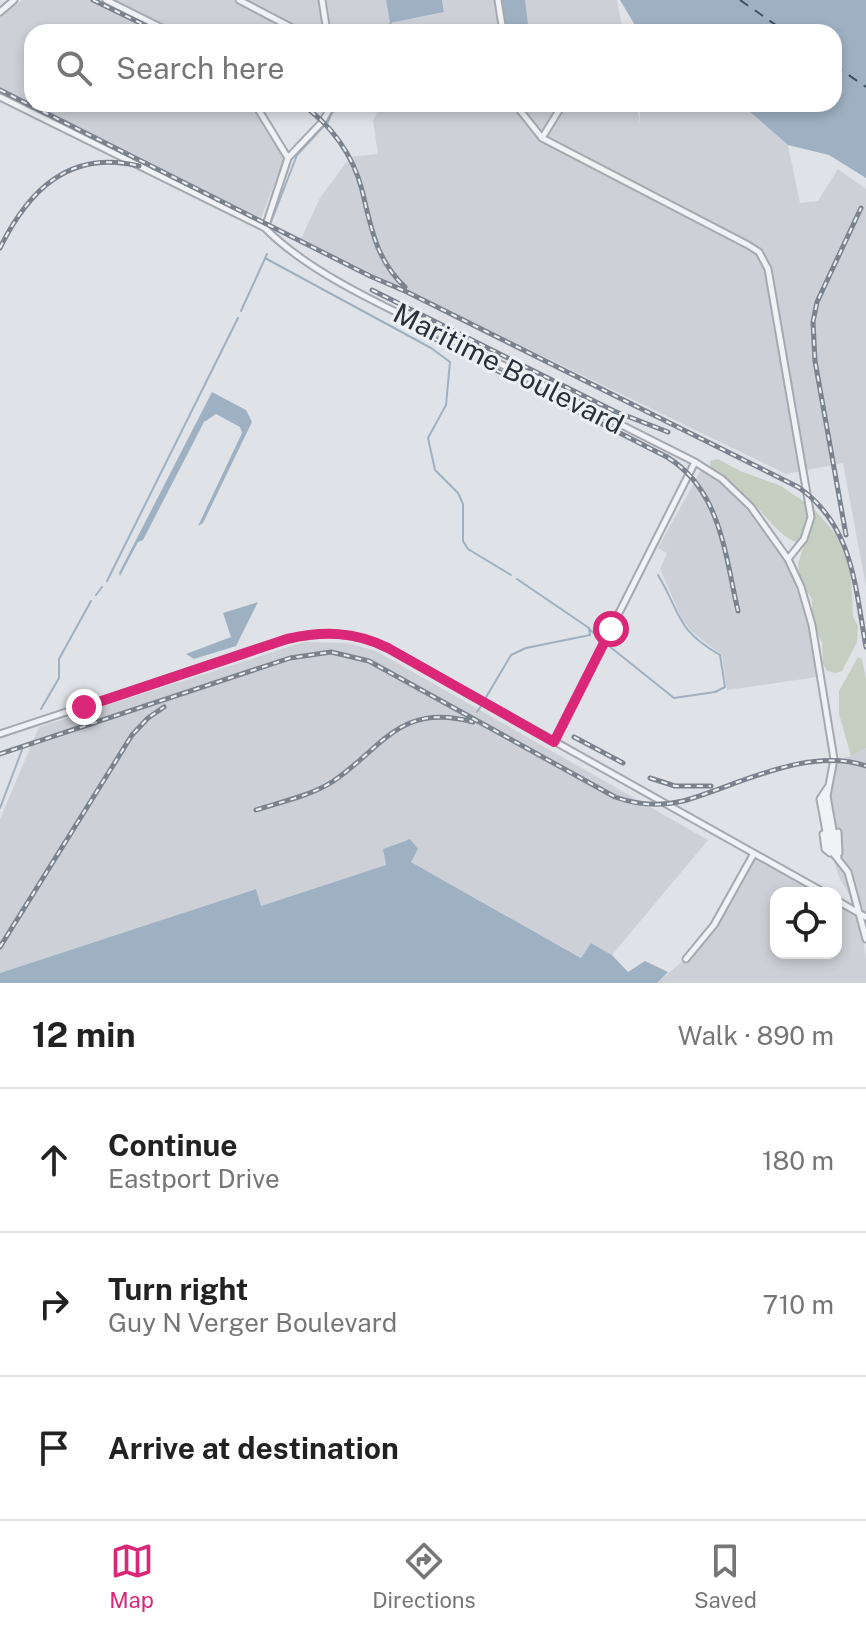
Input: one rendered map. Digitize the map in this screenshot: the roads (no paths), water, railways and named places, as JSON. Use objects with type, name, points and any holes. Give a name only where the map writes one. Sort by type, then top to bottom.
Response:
[{"type":"street","points":[[0,12],[14,0]]},
{"type":"street","points":[[106,0],[154,24]]},
{"type":"street","points":[[239,0],[285,24]]},
{"type":"street","points":[[322,0],[326,24]]},
{"type":"street","points":[[498,0],[502,24]]},
{"type":"street","name":"Maritime Boulevard","points":[[0,97],[24,109]]},
{"type":"street","name":"Maritime Boulevard","points":[[30,112],[265,228],[277,241],[332,277],[695,462],[722,479],[751,507],[788,559],[804,596],[815,642],[834,759],[828,786],[820,799],[829,848],[848,872],[864,916],[866,939]]},
{"type":"street","points":[[260,112],[288,158]]},
{"type":"street","points":[[265,228],[288,158],[327,112]]},
{"type":"street","points":[[521,112],[542,138],[748,245],[759,252],[766,263],[811,517],[804,539],[788,559]]},
{"type":"street","points":[[542,138],[558,112]]},
{"type":"street","points":[[554,742],[695,462]]},
{"type":"street","points":[[0,734],[287,639],[343,633],[377,643],[814,887]]},
{"type":"street","name":"Maritime Boulevard","points":[[828,786],[841,849],[838,858]]},
{"type":"street","points":[[686,959],[714,925],[753,855]]},
{"type":"street","points":[[842,903],[864,916]]},
{"type":"water","points":[[386,0],[442,0],[444,12],[390,23]]},
{"type":"water","points":[[501,0],[525,0],[528,24],[506,24]]},
{"type":"water","points":[[620,0],[866,0],[866,178],[829,155],[788,145],[750,112],[842,112],[842,24],[634,24]]},
{"type":"water","points":[[212,392],[246,410],[252,422],[203,523],[198,526],[242,433],[240,427],[216,414],[204,422],[143,540],[138,542],[120,576],[119,573]]},
{"type":"water","points":[[258,602],[236,646],[194,659],[186,654],[231,637],[223,613]]},
{"type":"water","points":[[410,839],[418,849],[411,862],[581,958],[591,943],[612,955],[628,972],[645,961],[668,972],[657,983],[0,983],[0,973],[256,889],[261,906],[386,865],[383,849]]},
{"type":"waterway","points":[[328,122],[332,112]]},
{"type":"waterway","points":[[271,222],[297,155],[323,127]]},
{"type":"waterway","points":[[241,311],[267,254]]},
{"type":"waterway","points":[[265,258],[431,348],[450,362],[446,405],[428,438],[435,470],[458,493],[463,504],[463,541],[468,549],[511,575]]},
{"type":"waterway","points":[[107,581],[238,318]]},
{"type":"waterway","points":[[609,646],[674,698],[715,692],[725,687],[720,655],[687,629],[658,575]]},
{"type":"waterway","points":[[485,699],[511,655],[526,648],[590,635],[589,628],[517,579]]},
{"type":"waterway","points":[[96,595],[102,587]]},
{"type":"waterway","points":[[41,709],[59,678],[59,659],[91,601]]},
{"type":"waterway","points":[[589,629],[601,639]]},
{"type":"waterway","points":[[477,712],[481,706]]},
{"type":"waterway","points":[[0,808],[22,750]]},
{"type":"railway","points":[[93,0],[142,24]]},
{"type":"railway","points":[[0,90],[24,102]]},
{"type":"railway","points":[[44,112],[798,487],[816,502],[841,538],[854,580],[866,647]]},
{"type":"railway","points":[[312,112],[347,153],[358,177],[381,254],[405,287]]},
{"type":"railway","points":[[0,248],[24,209],[54,179],[72,169],[92,164],[114,162],[139,166]]},
{"type":"railway","points":[[846,535],[815,361],[813,322],[817,302],[861,208]]},
{"type":"railway","points":[[372,290],[614,411],[668,432]]},
{"type":"railway","points":[[433,338],[667,457],[685,471],[699,487],[718,525],[738,611]]},
{"type":"railway","points":[[0,754],[290,658],[331,652],[369,661],[615,797],[632,802],[657,804],[683,801],[797,764],[844,761],[866,766]]},
{"type":"railway","points":[[0,947],[132,735],[164,707]]},
{"type":"railway","points":[[256,810],[305,795],[332,782],[409,723],[448,717],[473,722]]},
{"type":"railway","points":[[574,737],[623,763]]},
{"type":"railway","points":[[650,778],[675,786],[711,786]]}]
